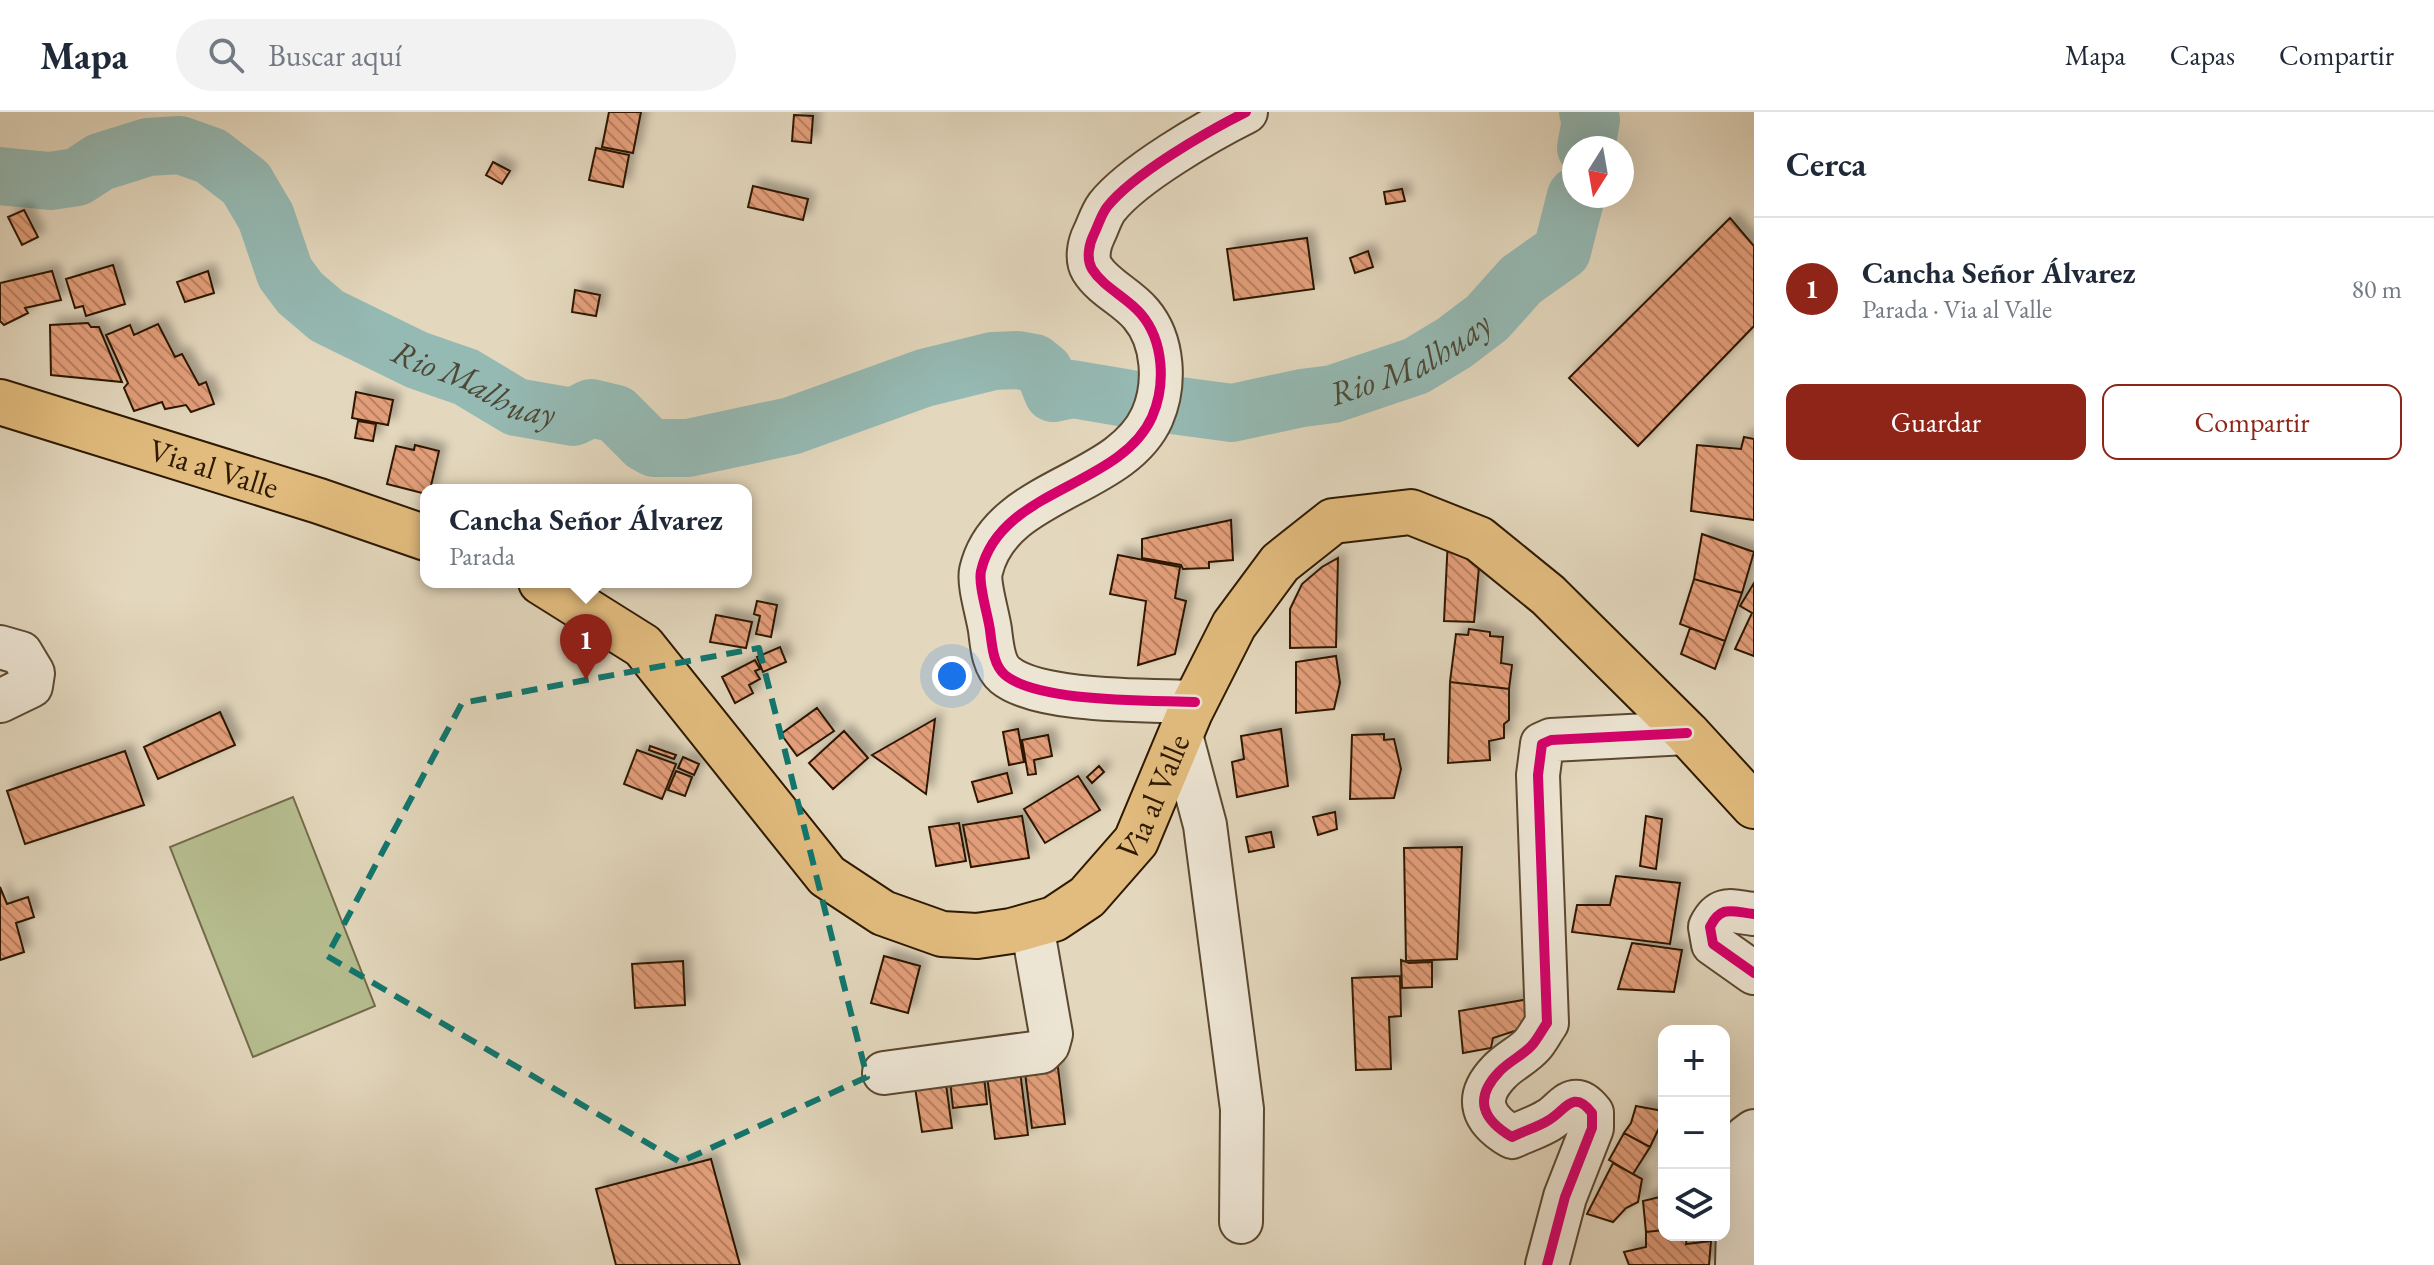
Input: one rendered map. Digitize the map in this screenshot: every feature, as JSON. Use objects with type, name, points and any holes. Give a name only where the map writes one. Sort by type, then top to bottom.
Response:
[{"type":"main road","name":"Via al Valle","points":[[0,402],[319,501],[420,536]]},
{"type":"main road","name":"Via al Valle","points":[[551,588],[643,646],[827,876],[883,913],[942,934],[977,936],[1032,925],[1054,919],[1087,897],[1136,841],[1188,719],[1234,625],[1280,563],[1333,521],[1411,512],[1479,539],[1548,595],[1687,733],[1754,806]]},
{"type":"street","points":[[1241,1222],[1242,1109],[1188,719],[1026,687],[1003,674],[992,653],[981,572],[997,537],[1031,507],[1123,454],[1142,435],[1153,414],[1161,379],[1159,347],[1141,314],[1104,284],[1090,266],[1089,244],[1106,208],[1149,170],[1246,112]]},
{"type":"street","points":[[0,647],[21,653],[33,673],[31,686],[0,701]]},
{"type":"street","points":[[1547,1265],[1565,1197],[1592,1128],[1592,1113],[1580,1102],[1572,1102],[1564,1105],[1551,1120],[1512,1137],[1493,1126],[1486,1116],[1485,1104],[1489,1086],[1499,1071],[1532,1046],[1547,1023],[1538,775],[1542,744],[1551,740],[1687,733]]},
{"type":"street","points":[[1754,914],[1724,911],[1718,914],[1710,927],[1713,944],[1754,973]]},
{"type":"street","points":[[884,1073],[1041,1052],[1048,1045],[1051,1034],[1032,925]]},
{"type":"street","points":[[1737,1265],[1740,1155],[1746,1137],[1754,1131]]},
{"type":"highlighted area","points":[[759,648],[867,1077],[680,1162],[327,956],[462,703]]},
{"type":"green space","points":[[293,797],[375,1006],[253,1057],[170,847]]},
{"type":"building","points":[[609,112],[641,112],[633,153],[602,147]]},
{"type":"building","points":[[794,115],[813,116],[811,143],[792,141]]},
{"type":"building","points":[[596,148],[629,155],[623,187],[589,180]]},
{"type":"building","points":[[493,162],[510,171],[502,184],[486,175]]},
{"type":"building","points":[[753,186],[808,199],[803,220],[748,207]]},
{"type":"building","points":[[1402,189],[1405,201],[1386,204],[1384,192]]},
{"type":"building","points":[[24,210],[38,237],[22,245],[8,217]]},
{"type":"building","points":[[1730,218],[1754,246],[1754,326],[1638,446],[1569,378]]},
{"type":"building","points":[[1307,238],[1314,289],[1234,300],[1227,249]]},
{"type":"building","points":[[1368,251],[1373,267],[1355,273],[1350,258]]},
{"type":"building","points":[[113,265],[125,304],[86,316],[83,306],[75,308],[66,279]]},
{"type":"building","points":[[52,271],[61,300],[25,308],[28,313],[4,325],[0,321],[0,283]]},
{"type":"building","points":[[208,271],[214,293],[185,302],[177,282]]},
{"type":"building","points":[[575,290],[600,295],[596,316],[572,312]]},
{"type":"building","points":[[88,323],[91,327],[99,327],[122,382],[51,375],[50,325]]},
{"type":"building","points":[[158,324],[175,357],[182,354],[199,385],[206,382],[214,404],[191,412],[186,405],[165,409],[162,402],[134,411],[124,388],[128,383],[106,335],[130,325],[134,335]]},
{"type":"building","points":[[356,392],[393,400],[388,425],[352,418]]},
{"type":"building","points":[[358,421],[376,424],[373,441],[355,438]]},
{"type":"building","points":[[1744,437],[1754,439],[1754,520],[1691,511],[1697,445],[1741,449]]},
{"type":"building","points":[[415,445],[439,451],[431,484],[420,484],[420,492],[387,484],[396,446],[414,450]]},
{"type":"building","points":[[1231,520],[1233,560],[1209,562],[1209,568],[1183,569],[1181,565],[1142,558],[1142,539]]},
{"type":"building","points":[[1702,534],[1754,552],[1742,593],[1694,579]]},
{"type":"building","points":[[1448,538],[1480,556],[1474,622],[1444,621]]},
{"type":"building","points":[[1118,555],[1180,567],[1175,598],[1186,601],[1175,654],[1138,665],[1146,601],[1110,594]]},
{"type":"building","points":[[1338,558],[1336,647],[1290,648],[1290,609],[1302,584]]},
{"type":"building","points":[[1694,579],[1742,593],[1725,641],[1680,624]]},
{"type":"building","points":[[1754,583],[1754,656],[1735,649],[1752,613],[1740,606]]},
{"type":"building","points":[[757,601],[777,605],[771,637],[756,634],[760,616],[754,614]]},
{"type":"building","points":[[716,615],[752,622],[746,648],[710,642]]},
{"type":"building","points":[[1690,628],[1725,641],[1715,669],[1681,654]]},
{"type":"building","points":[[1469,629],[1503,637],[1501,663],[1512,665],[1509,689],[1450,682],[1456,634],[1468,635]]},
{"type":"building","points":[[780,647],[786,662],[763,672],[757,657]]},
{"type":"building","points":[[1336,656],[1340,683],[1334,709],[1296,713],[1296,662]]},
{"type":"building","points":[[755,660],[760,669],[755,671],[760,679],[749,685],[753,693],[735,703],[722,677]]},
{"type":"building","points":[[1450,682],[1509,689],[1509,720],[1504,724],[1504,738],[1489,741],[1490,760],[1448,763]]},
{"type":"building","points":[[817,708],[834,731],[797,756],[781,734]]},
{"type":"building","points":[[220,712],[235,745],[158,779],[144,747]]},
{"type":"building","points":[[935,719],[926,794],[872,755]]},
{"type":"building","points":[[1018,729],[1024,762],[1009,765],[1003,732]]},
{"type":"building","points":[[1281,729],[1288,786],[1237,797],[1232,762],[1244,759],[1241,736]]},
{"type":"building","points":[[844,731],[868,758],[833,789],[809,763]]},
{"type":"building","points":[[1384,734],[1384,740],[1394,739],[1401,769],[1394,798],[1350,799],[1352,735]]},
{"type":"building","points":[[1048,735],[1052,756],[1034,760],[1036,774],[1028,775],[1022,740]]},
{"type":"building","points":[[650,746],[676,755],[674,759],[649,750]]},
{"type":"building","points":[[637,750],[676,764],[662,799],[624,784]]},
{"type":"building","points":[[125,751],[144,805],[25,844],[7,791]]},
{"type":"building","points":[[683,757],[699,764],[694,775],[678,768]]},
{"type":"building","points":[[1099,766],[1104,772],[1092,783],[1087,777]]},
{"type":"building","points":[[676,771],[692,777],[685,796],[668,790]]},
{"type":"building","points":[[1007,773],[1012,793],[978,802],[972,782]]},
{"type":"building","points":[[1078,776],[1100,810],[1045,843],[1024,809]]},
{"type":"building","points":[[1335,812],[1337,829],[1318,835],[1313,817]]},
{"type":"building","points":[[1022,816],[1029,858],[971,867],[963,825]]},
{"type":"building","points":[[1646,816],[1662,819],[1656,869],[1640,866]]},
{"type":"building","points":[[959,823],[966,861],[936,866],[929,827]]},
{"type":"building","points":[[1271,832],[1274,847],[1249,852],[1246,837]]},
{"type":"building","points":[[1462,847],[1457,959],[1406,961],[1404,848]]},
{"type":"building","points":[[1616,876],[1680,883],[1670,944],[1572,932],[1577,905],[1610,905]]},
{"type":"building","points":[[0,887],[7,904],[28,897],[34,917],[16,923],[24,952],[0,960]]},
{"type":"building","points":[[1632,943],[1682,950],[1674,992],[1618,989]]},
{"type":"building","points":[[884,956],[920,966],[908,1013],[871,1003]]},
{"type":"building","points":[[1401,960],[1409,963],[1432,962],[1432,987],[1402,988]]},
{"type":"building","points":[[683,961],[685,1005],[635,1008],[632,964]]},
{"type":"building","points":[[1400,976],[1401,1016],[1389,1017],[1391,1069],[1356,1070],[1352,978]]},
{"type":"building","points":[[1529,999],[1530,1026],[1493,1038],[1491,1048],[1463,1053],[1459,1011]]},
{"type":"building","points":[[1057,1060],[1065,1124],[1032,1128],[1024,1065]]},
{"type":"building","points":[[983,1067],[987,1104],[953,1108],[949,1071]]},
{"type":"building","points":[[1020,1071],[1028,1135],[995,1139],[987,1075]]},
{"type":"building","points":[[945,1077],[952,1128],[922,1132],[914,1081]]},
{"type":"building","points":[[1636,1106],[1658,1110],[1658,1130],[1650,1147],[1624,1133]]},
{"type":"building","points":[[1624,1133],[1650,1147],[1633,1174],[1609,1160]]},
{"type":"building","points":[[711,1159],[740,1265],[616,1265],[596,1189]]},
{"type":"building","points":[[1613,1163],[1642,1179],[1638,1202],[1626,1208],[1613,1222],[1587,1214]]},
{"type":"building","points":[[1658,1197],[1658,1231],[1646,1232],[1643,1201]]},
{"type":"building","points":[[1658,1231],[1658,1241],[1686,1241],[1686,1244],[1711,1241],[1709,1265],[1629,1265],[1624,1252],[1646,1247],[1646,1232]]},
{"type":"waterway","name":"Rio Malhuay","points":[[1588,112],[1591,120],[1588,136]]},
{"type":"waterway","name":"Rio Malhuay","points":[[0,176],[50,181],[77,177],[100,162],[148,147],[180,145],[211,156],[246,183],[266,217],[285,273],[300,293],[327,316],[417,360],[466,377],[516,407],[573,417],[591,408],[616,414],[654,448],[688,448],[791,426],[924,378],[993,361],[1034,363],[1044,371],[1053,393],[1072,389],[1149,402]]},
{"type":"waterway","name":"Rio Malhuay","points":[[1172,405],[1232,413],[1333,394],[1416,366],[1487,318],[1521,280],[1562,251],[1573,208]]},
{"type":"cycle path","points":[[1195,702],[1068,695],[1043,691],[1005,675],[994,654],[980,577],[992,543],[1011,522],[1114,459],[1136,441],[1152,417],[1161,377],[1154,337],[1141,314],[1103,282],[1090,265],[1091,242],[1105,210],[1152,167],[1246,112]]},
{"type":"cycle path","points":[[1547,1265],[1565,1197],[1592,1128],[1592,1113],[1580,1102],[1574,1102],[1545,1122],[1512,1137],[1488,1116],[1484,1100],[1491,1082],[1535,1042],[1547,1023],[1538,775],[1542,744],[1551,740],[1687,733]]},
{"type":"cycle path","points":[[1754,914],[1723,912],[1710,927],[1713,944],[1754,973]]},
{"type":"place","name":"Cancha Señor Álvarez","points":[[586,680]]}]
